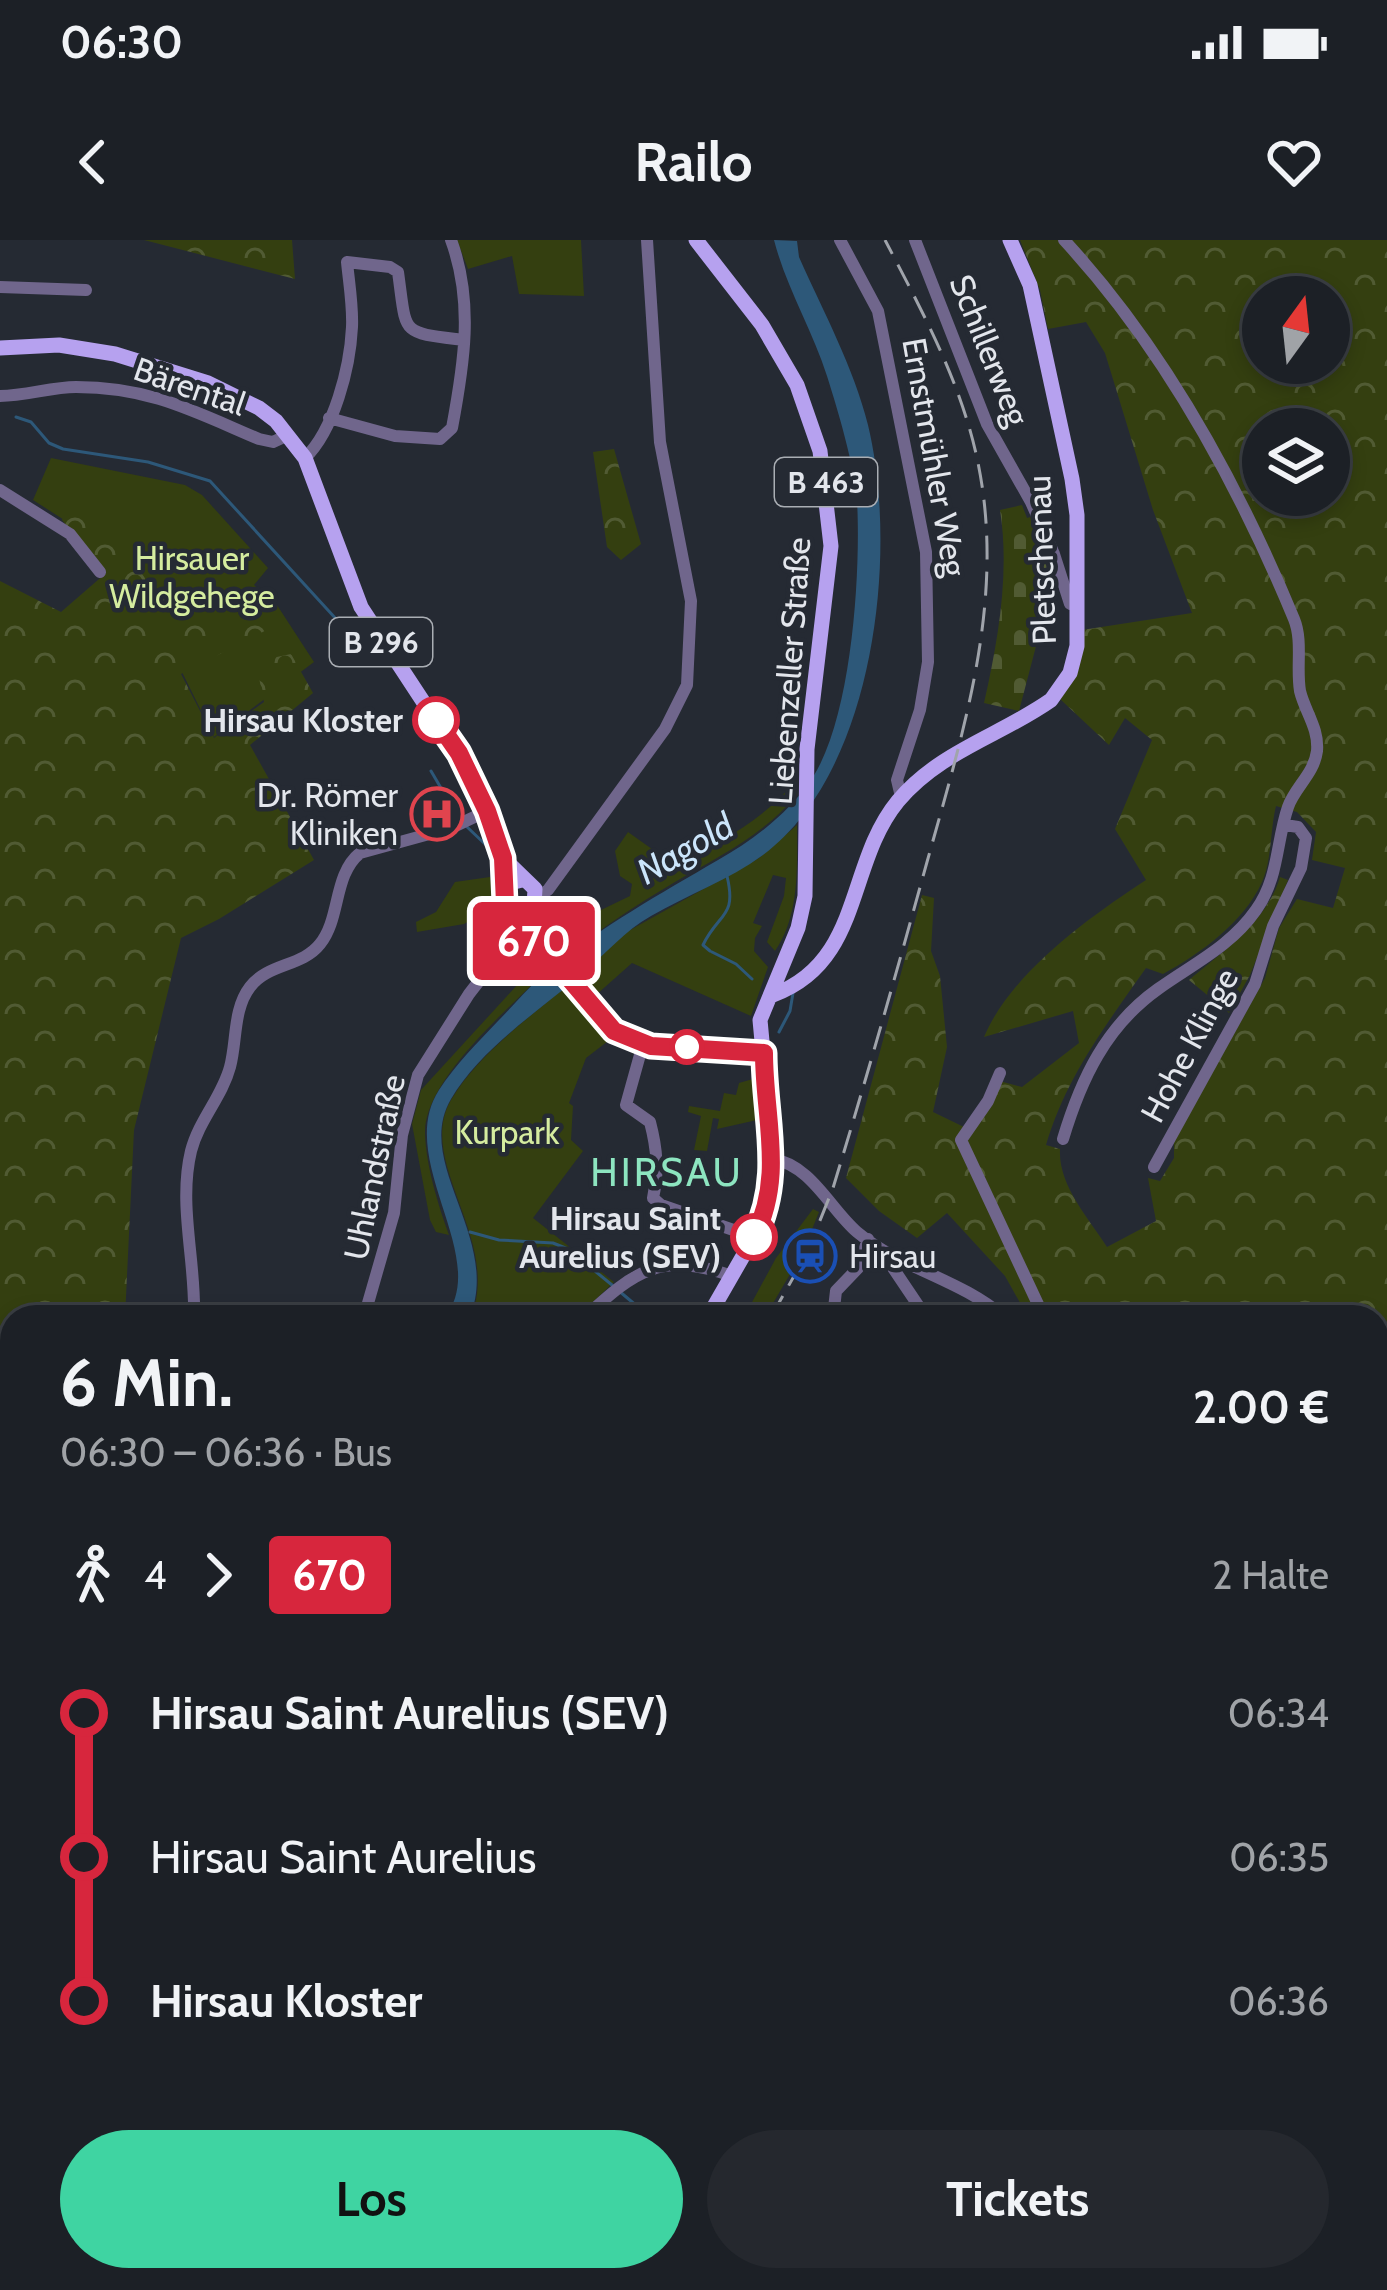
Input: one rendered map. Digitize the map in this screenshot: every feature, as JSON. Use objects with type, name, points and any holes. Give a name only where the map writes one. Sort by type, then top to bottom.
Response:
[{"type":"main road","name":"Liebenzeller Straße","points":[[696,240],[780,353],[804,403],[820,451],[831,546],[807,749],[806,896],[773,995],[737,1051]]},
{"type":"main road","name":"Pletschenau","points":[[901,797],[946,758],[1051,700],[1063,687],[1075,659],[1078,607],[1072,479],[1030,284],[1010,240]]},
{"type":"main road","name":"B 296","points":[[0,348],[88,348],[152,364],[259,408],[305,458],[361,607],[459,753],[546,954],[614,1031],[643,1044],[764,1053]]},
{"type":"main road","name":"Ernstmühler Weg","points":[[773,995],[807,974],[843,931],[872,848],[901,797]]},
{"type":"main road","points":[[786,961],[823,958]]},
{"type":"main road","points":[[786,961],[807,974]]},
{"type":"main road","name":"Liebenzeller Straße","points":[[764,1053],[773,995]]},
{"type":"main road","points":[[715,1305],[762,1221],[771,1192],[773,1160],[760,1020]]},
{"type":"street","points":[[329,418],[415,439],[447,435],[452,428],[464,340],[465,284],[451,240]]},
{"type":"street","name":"Ernstmühler Weg","points":[[840,240],[878,311],[926,552],[928,662],[920,710],[897,780],[901,797]]},
{"type":"street","name":"Schillerweg","points":[[915,240],[987,424],[1039,520],[1070,604],[1078,607]]},
{"type":"street","points":[[1063,1139],[1099,1048],[1124,1018],[1239,932],[1259,906],[1273,880],[1289,804],[1305,783],[1318,746],[1300,688],[1295,621],[1236,493],[1174,387],[1090,268],[1064,240]]},
{"type":"street","points":[[525,902],[559,874],[678,709],[689,671],[691,601],[660,442],[648,242]]},
{"type":"street","points":[[305,458],[329,418],[352,334],[347,262],[398,272],[406,326],[413,334],[464,340]]},
{"type":"street","points":[[0,287],[86,290]]},
{"type":"street","name":"Bärental","points":[[0,396],[69,387],[126,388],[259,440],[273,442],[288,435]]},
{"type":"street","points":[[0,490],[70,534],[100,572]]},
{"type":"street","points":[[194,1305],[186,1196],[192,1146],[229,1072],[241,1004],[254,981],[310,956],[325,938],[349,862],[360,853],[451,828],[487,811]]},
{"type":"street","name":"Hohe Klinge","points":[[1154,1166],[1255,984],[1273,926],[1301,868],[1306,838],[1298,827],[1285,825]]},
{"type":"street","name":"Uhlandstraße","points":[[367,1305],[394,1213],[402,1135],[418,1075],[525,902]]},
{"type":"street","points":[[643,1044],[626,1105],[650,1122],[658,1176],[652,1198],[746,1234]]},
{"type":"street","points":[[1000,1073],[988,1101],[961,1140],[1038,1305]]},
{"type":"street","points":[[773,1160],[802,1174],[868,1239],[891,1255],[987,1305]]},
{"type":"street","points":[[834,1305],[836,1291],[858,1268],[868,1239]]},
{"type":"street","points":[[891,1255],[893,1268],[918,1305]]},
{"type":"street","points":[[598,1305],[646,1268],[732,1276]]},
{"type":"green space","points":[[144,240],[292,240],[295,279]]},
{"type":"green space","points":[[457,240],[581,240],[584,296],[519,294],[512,256],[468,269]]},
{"type":"green space","points":[[1020,240],[1387,240],[1387,1305],[1021,1305],[1005,1276],[947,1213],[917,1238],[879,1211],[846,1178],[922,895],[934,898],[931,951],[940,976],[947,1047],[933,1112],[964,1127],[987,1098],[992,1079],[1022,1087],[1079,1043],[1073,1011],[984,1037],[996,1013],[1032,969],[1076,930],[1146,880],[1115,829],[1152,740],[1125,718],[1109,745],[1060,699],[1082,630],[1192,613],[1153,510],[1105,353],[1086,322],[1048,329],[1040,290]],"holes":[[[1276,806],[1297,812],[1316,832],[1312,860],[1345,868],[1333,908],[1297,899],[1279,928],[1265,978],[1174,1142],[1174,1158],[1160,1181],[1148,1178],[1156,1221],[1107,1247],[1069,1188],[1060,1149],[1046,1145],[1064,1097],[1088,1052],[1146,968],[1163,974],[1177,966],[1220,936],[1244,910],[1265,873]]]},
{"type":"green space","points":[[614,449],[641,544],[621,560],[607,547],[593,452]]},
{"type":"green space","name":"Hirsauer Wildgehege","points":[[51,458],[185,485],[202,495],[268,568],[254,585],[275,602],[314,662],[214,737],[181,670],[72,525],[33,500]]},
{"type":"green space","points":[[76,491],[188,591],[226,602],[269,606],[280,623],[181,674],[214,738],[264,702],[258,673],[272,658],[291,654],[313,693],[250,745],[314,860],[181,938],[134,1130],[126,1305],[0,1305],[0,581],[61,612],[106,573],[62,520]]},
{"type":"green space","points":[[1022,505],[1027,518],[1034,516],[1055,569],[1019,711],[984,703],[1001,607],[1000,510]]},
{"type":"green space","points":[[796,780],[797,795],[755,833],[633,908],[566,957],[559,949],[578,930],[576,922],[630,896],[632,884],[620,876],[615,851],[628,832],[673,864],[740,830]]},
{"type":"green space","points":[[797,825],[793,906],[775,951],[767,942],[786,878],[773,875],[753,923],[762,926],[754,951],[768,967],[751,1016],[632,963],[596,995],[580,976],[623,934],[759,858]]},
{"type":"green space","points":[[490,877],[495,906],[464,924],[417,932],[416,922],[436,912],[455,882]]},
{"type":"green space","points":[[1280,877],[1288,880],[1250,975],[1229,1013],[1189,980],[1254,922]]},
{"type":"green space","points":[[540,960],[543,969],[548,969],[454,1067],[429,1112],[428,1158],[449,1235],[436,1232],[412,1124],[421,1090]]},
{"type":"green space","name":"Kurpark","points":[[564,988],[612,1038],[586,1058],[569,1103],[573,1106],[571,1140],[583,1151],[533,1218],[614,1282],[590,1305],[474,1305],[476,1259],[443,1149],[443,1124],[462,1084],[503,1040]]},
{"type":"green space","points":[[753,1079],[757,1120],[717,1129],[719,1119],[713,1118],[707,1151],[694,1150],[701,1116],[688,1112],[689,1106],[720,1111],[724,1093],[736,1095],[739,1083]]},
{"type":"green space","points":[[813,1209],[819,1212],[803,1252],[772,1305],[751,1305],[776,1258]]},
{"type":"water","points":[[774,240],[797,241],[799,257],[862,404],[877,477],[878,595],[854,716],[831,771],[801,818],[763,855],[632,929],[494,1047],[463,1081],[442,1124],[442,1149],[468,1230],[477,1287],[473,1305],[450,1305],[458,1266],[428,1147],[428,1117],[439,1090],[475,1045],[550,969],[611,925],[745,844],[782,813],[813,777],[837,718],[855,603],[855,486],[827,376]]},
{"type":"waterway","points":[[16,417],[31,422],[49,443],[63,449],[148,462],[210,481],[337,620]]},
{"type":"waterway","points":[[431,771],[455,812]]},
{"type":"waterway","points":[[466,826],[486,845]]},
{"type":"waterway","points":[[710,951],[703,945],[730,900],[727,876]]},
{"type":"waterway","points":[[712,952],[752,979]]},
{"type":"waterway","points":[[779,1032],[793,993]]},
{"type":"waterway","points":[[470,1232],[499,1240],[553,1243],[568,1249],[612,1285]]},
{"type":"waterway","points":[[619,1291],[636,1305]]},
{"type":"railway","points":[[778,1305],[807,1253],[833,1188],[955,762],[984,612],[985,510],[970,429],[939,346],[885,240]]},
{"type":"bus line","name":"670","points":[[436,720],[474,779],[487,811],[503,858],[505,903],[614,1031],[651,1046],[764,1053],[773,1178],[754,1237]]},
{"type":"place","name":"Hirsau Kloster","points":[[436,720]]},
{"type":"place","name":"Dr. Römer Kliniken","points":[[437,814]]},
{"type":"place","name":"Hirsau Saint Aurelius (SEV)","points":[[754,1237]]},
{"type":"place","name":"Hirsau","points":[[810,1256]]},
{"type":"district","name":"HIRSAU","points":[[667,1172]]},
{"type":"water label","name":"Nagold","points":[[685,848]]}]
